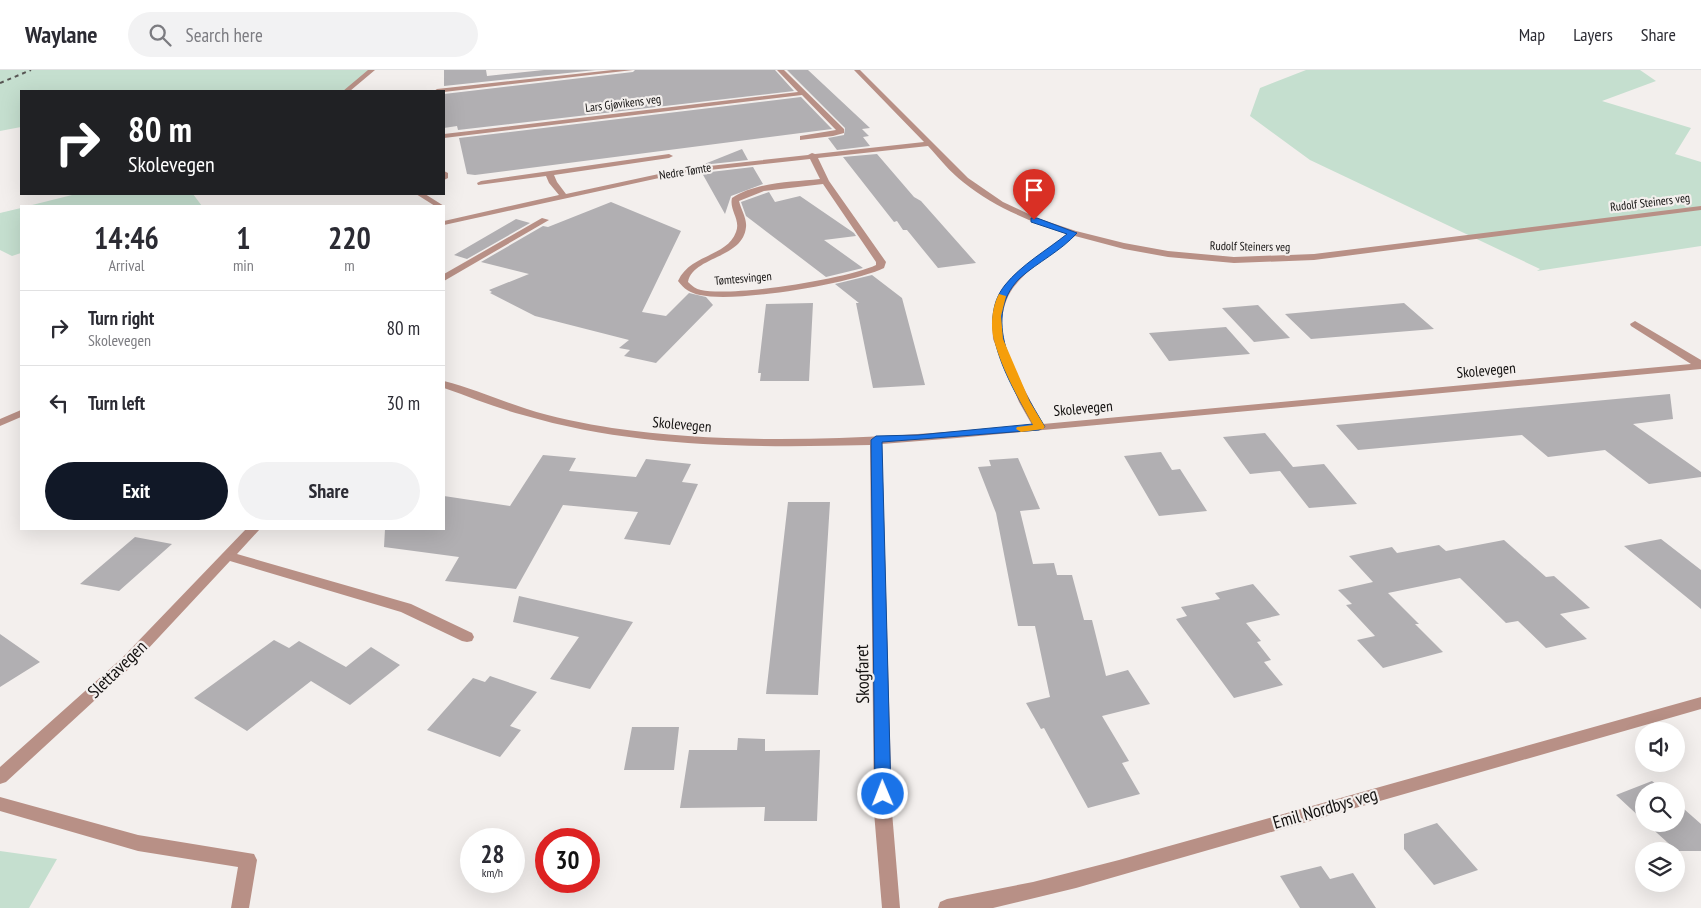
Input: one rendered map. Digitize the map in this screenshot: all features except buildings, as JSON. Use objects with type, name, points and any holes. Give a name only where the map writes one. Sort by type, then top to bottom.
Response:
[{"type":"street","points":[[347,90],[372,70]]},
{"type":"street","points":[[445,90],[630,70]]},
{"type":"street","points":[[780,70],[841,132],[803,138]]},
{"type":"street","name":"Rudolf Steiners veg","points":[[857,70],[965,180],[987,197],[1028,217],[1073,233],[1124,246],[1168,254],[1234,260],[1282,259],[1348,253],[1701,208]]},
{"type":"street","name":"Lars Gjøvikens veg","points":[[445,136],[805,94]]},
{"type":"street","name":"Nedre Tømte","points":[[445,223],[682,170],[930,144]]},
{"type":"street","name":"Tømtesvingen","points":[[812,155],[825,181],[881,262],[881,266],[862,275],[729,294],[703,293],[686,286],[683,281],[687,272],[728,248],[739,237],[743,225],[735,204],[735,200],[738,197],[752,191],[825,181]]},
{"type":"street","points":[[481,182],[669,156]]},
{"type":"street","points":[[549,173],[553,183],[564,196]]},
{"type":"street","points":[[422,195],[438,205]]},
{"type":"street","points":[[445,211],[456,220]]},
{"type":"street","points":[[445,277],[546,220]]},
{"type":"street","points":[[1039,427],[1025,402],[998,339],[996,328],[998,308],[1007,288],[1018,276],[1073,233]]},
{"type":"street","points":[[1635,324],[1701,365]]},
{"type":"street","name":"Skolevegen","points":[[445,384],[529,414],[603,430],[739,443],[928,437],[1701,365]]},
{"type":"street","points":[[0,423],[20,413]]},
{"type":"street","name":"Skogfaret","points":[[876,440],[884,812],[891,908]]},
{"type":"street","name":"Slettavegen","points":[[0,777],[127,662],[253,530]]},
{"type":"street","points":[[228,556],[315,583],[406,608],[467,637]]},
{"type":"street","name":"Emil Nordbys veg","points":[[948,908],[996,900],[1071,881],[1476,765],[1701,703]]},
{"type":"street","points":[[0,804],[138,843],[248,860],[240,908]]},
{"type":"green space","points":[[0,70],[370,70],[349,90],[20,90],[20,127],[0,131]]},
{"type":"green space","points":[[1306,70],[1640,70],[1656,81],[1602,101],[1691,128],[1675,154],[1701,162],[1701,246],[1537,271],[1540,269],[1310,160],[1250,116],[1260,88]]},
{"type":"green space","points":[[72,195],[194,195],[201,205],[32,205]]},
{"type":"green space","points":[[20,208],[20,253],[12,256],[0,250],[0,213]]},
{"type":"green space","points":[[0,851],[57,859],[29,908],[0,908]]},
{"type":"railway","points":[[0,83],[31,70]]},
{"type":"slow traffic","points":[[1002,296],[996,316],[998,339],[1025,402],[1039,427],[1021,429]]},
{"type":"route","points":[[883,794],[876,440],[1039,427],[1025,402],[1004,354],[996,328],[998,308],[1007,288],[1018,276],[1073,233],[1034,220]]}]
